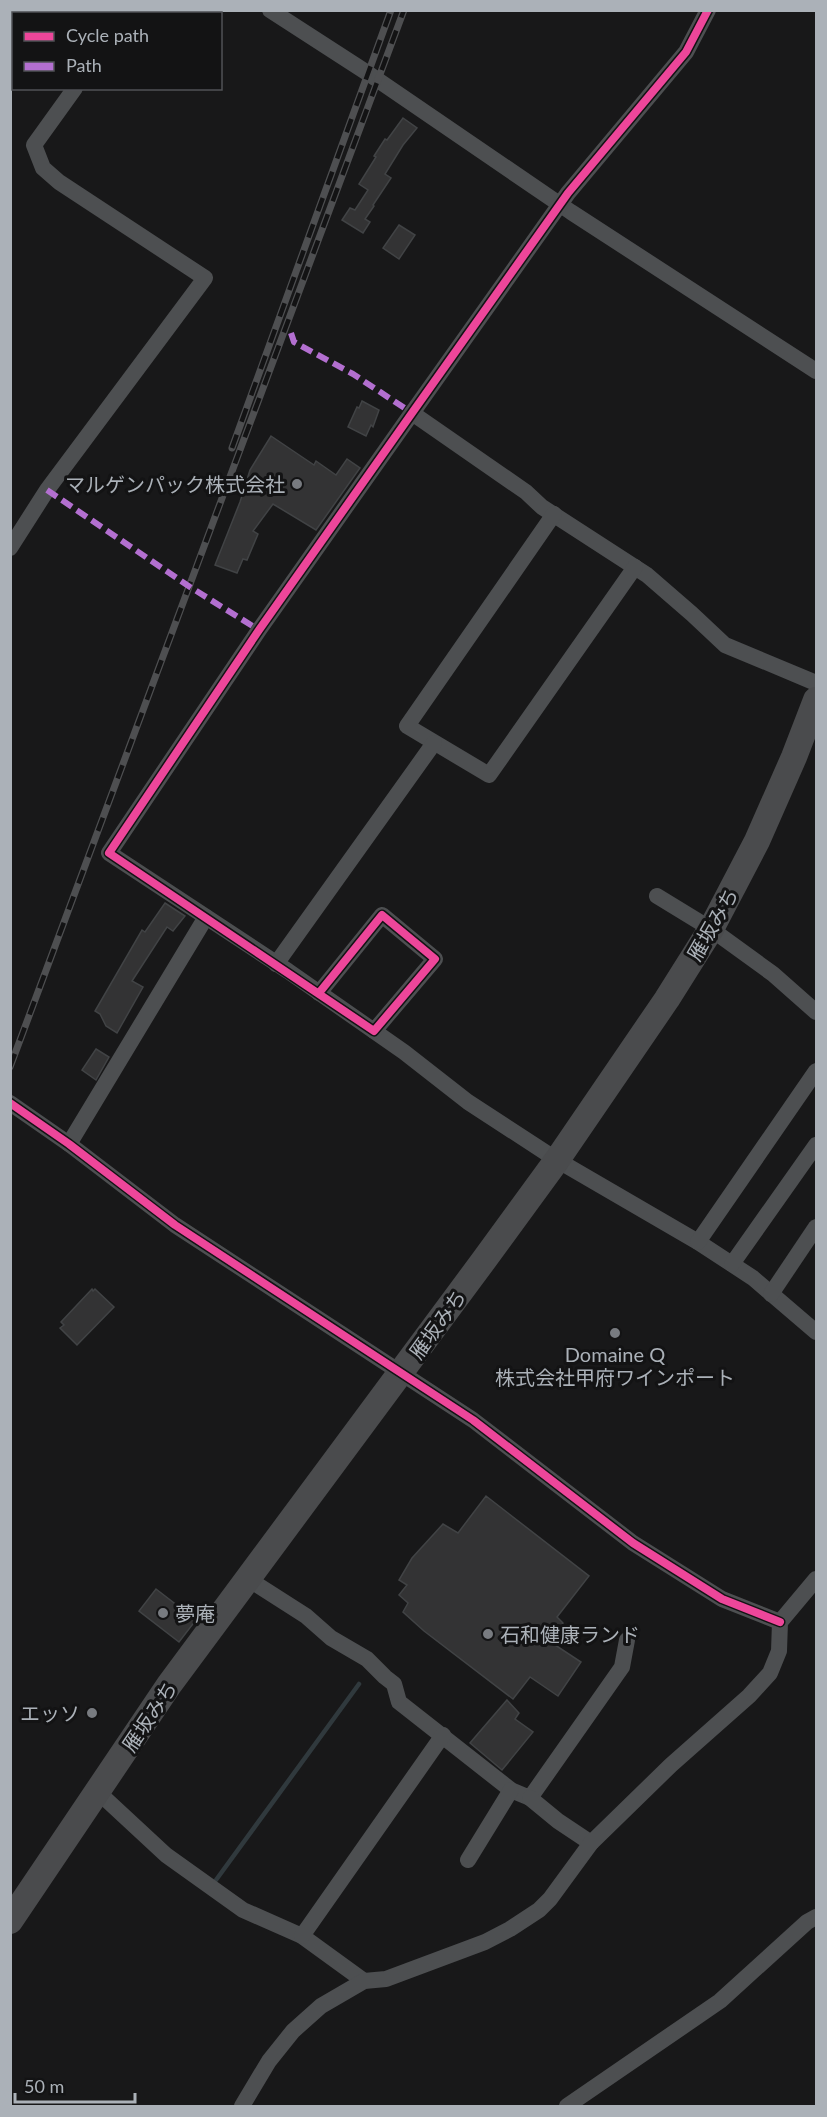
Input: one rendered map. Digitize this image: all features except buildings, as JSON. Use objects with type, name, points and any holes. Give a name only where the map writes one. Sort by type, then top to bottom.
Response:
[{"type":"highway","name":"雁坂みち","points":[[10,1921],[169,1685],[557,1160],[668,999],[711,929],[757,841],[812,727],[816,700]]},
{"type":"street","points":[[270,10],[369,74],[560,204],[816,371]]},
{"type":"street","points":[[708,10],[686,52],[560,204],[253,640],[109,853],[374,1031],[468,1102],[557,1160],[698,1242],[753,1278],[816,1332]]},
{"type":"street","points":[[10,549],[47,490],[205,278],[58,182],[43,168],[34,145],[74,90]]},
{"type":"street","points":[[412,413],[554,514],[635,567],[683,606],[725,645],[816,683]]},
{"type":"street","points":[[554,514],[407,726],[489,775],[635,567]]},
{"type":"street","points":[[276,964],[434,743]]},
{"type":"street","points":[[657,896],[711,929],[773,974],[816,1012]]},
{"type":"street","points":[[319,993],[382,915],[435,959],[374,1031]]},
{"type":"street","points":[[69,1144],[206,917]]},
{"type":"street","points":[[698,1242],[816,1071]]},
{"type":"street","points":[[10,1103],[69,1144],[175,1225],[473,1420],[642,1549],[722,1599],[780,1622]]},
{"type":"street","points":[[732,1264],[816,1144]]},
{"type":"street","points":[[771,1293],[816,1227]]},
{"type":"street","points":[[248,1579],[306,1616],[331,1638],[368,1659],[394,1684],[399,1702],[512,1790],[531,1798],[558,1821],[591,1843]]},
{"type":"street","points":[[242,2106],[269,2061],[293,2031],[321,2006],[364,1981],[386,1979],[485,1942],[539,1910],[550,1899],[591,1843],[770,1673],[779,1651],[780,1622],[816,1579]]},
{"type":"street","points":[[531,1798],[622,1667],[627,1640]]},
{"type":"street","points":[[302,1936],[443,1735]]},
{"type":"street","points":[[468,1860],[512,1790]]},
{"type":"street","points":[[98,1791],[166,1855],[212,1888],[243,1910],[302,1936],[364,1981]]},
{"type":"street","points":[[567,2106],[720,2001],[807,1922],[816,1917]]},
{"type":"waterway","points":[[216,1880],[359,1684]]},
{"type":"railway","points":[[232,448],[391,10]]},
{"type":"railway","points":[[10,1067],[404,10]]},
{"type":"marked path","points":[[291,333],[294,342],[353,374],[412,413]]},
{"type":"marked path","points":[[47,490],[190,587],[259,630]]},
{"type":"cycle path","points":[[319,993],[382,915],[435,959],[374,1031],[109,853],[259,630],[568,193],[686,52],[708,10]]},
{"type":"cycle path","points":[[10,1103],[69,1144],[175,1225],[473,1420],[633,1543],[722,1599],[780,1622]]},
{"type":"place","name":"マルゲンパック株式会社","points":[[297,484]]},
{"type":"place","name":"Domaine Q 株式会社甲府ワインポート","points":[[615,1333]]},
{"type":"place","name":"夢庵","points":[[163,1613]]},
{"type":"place","name":"石和健康ランド","points":[[488,1634]]},
{"type":"place","name":"エッソ","points":[[92,1713]]}]
